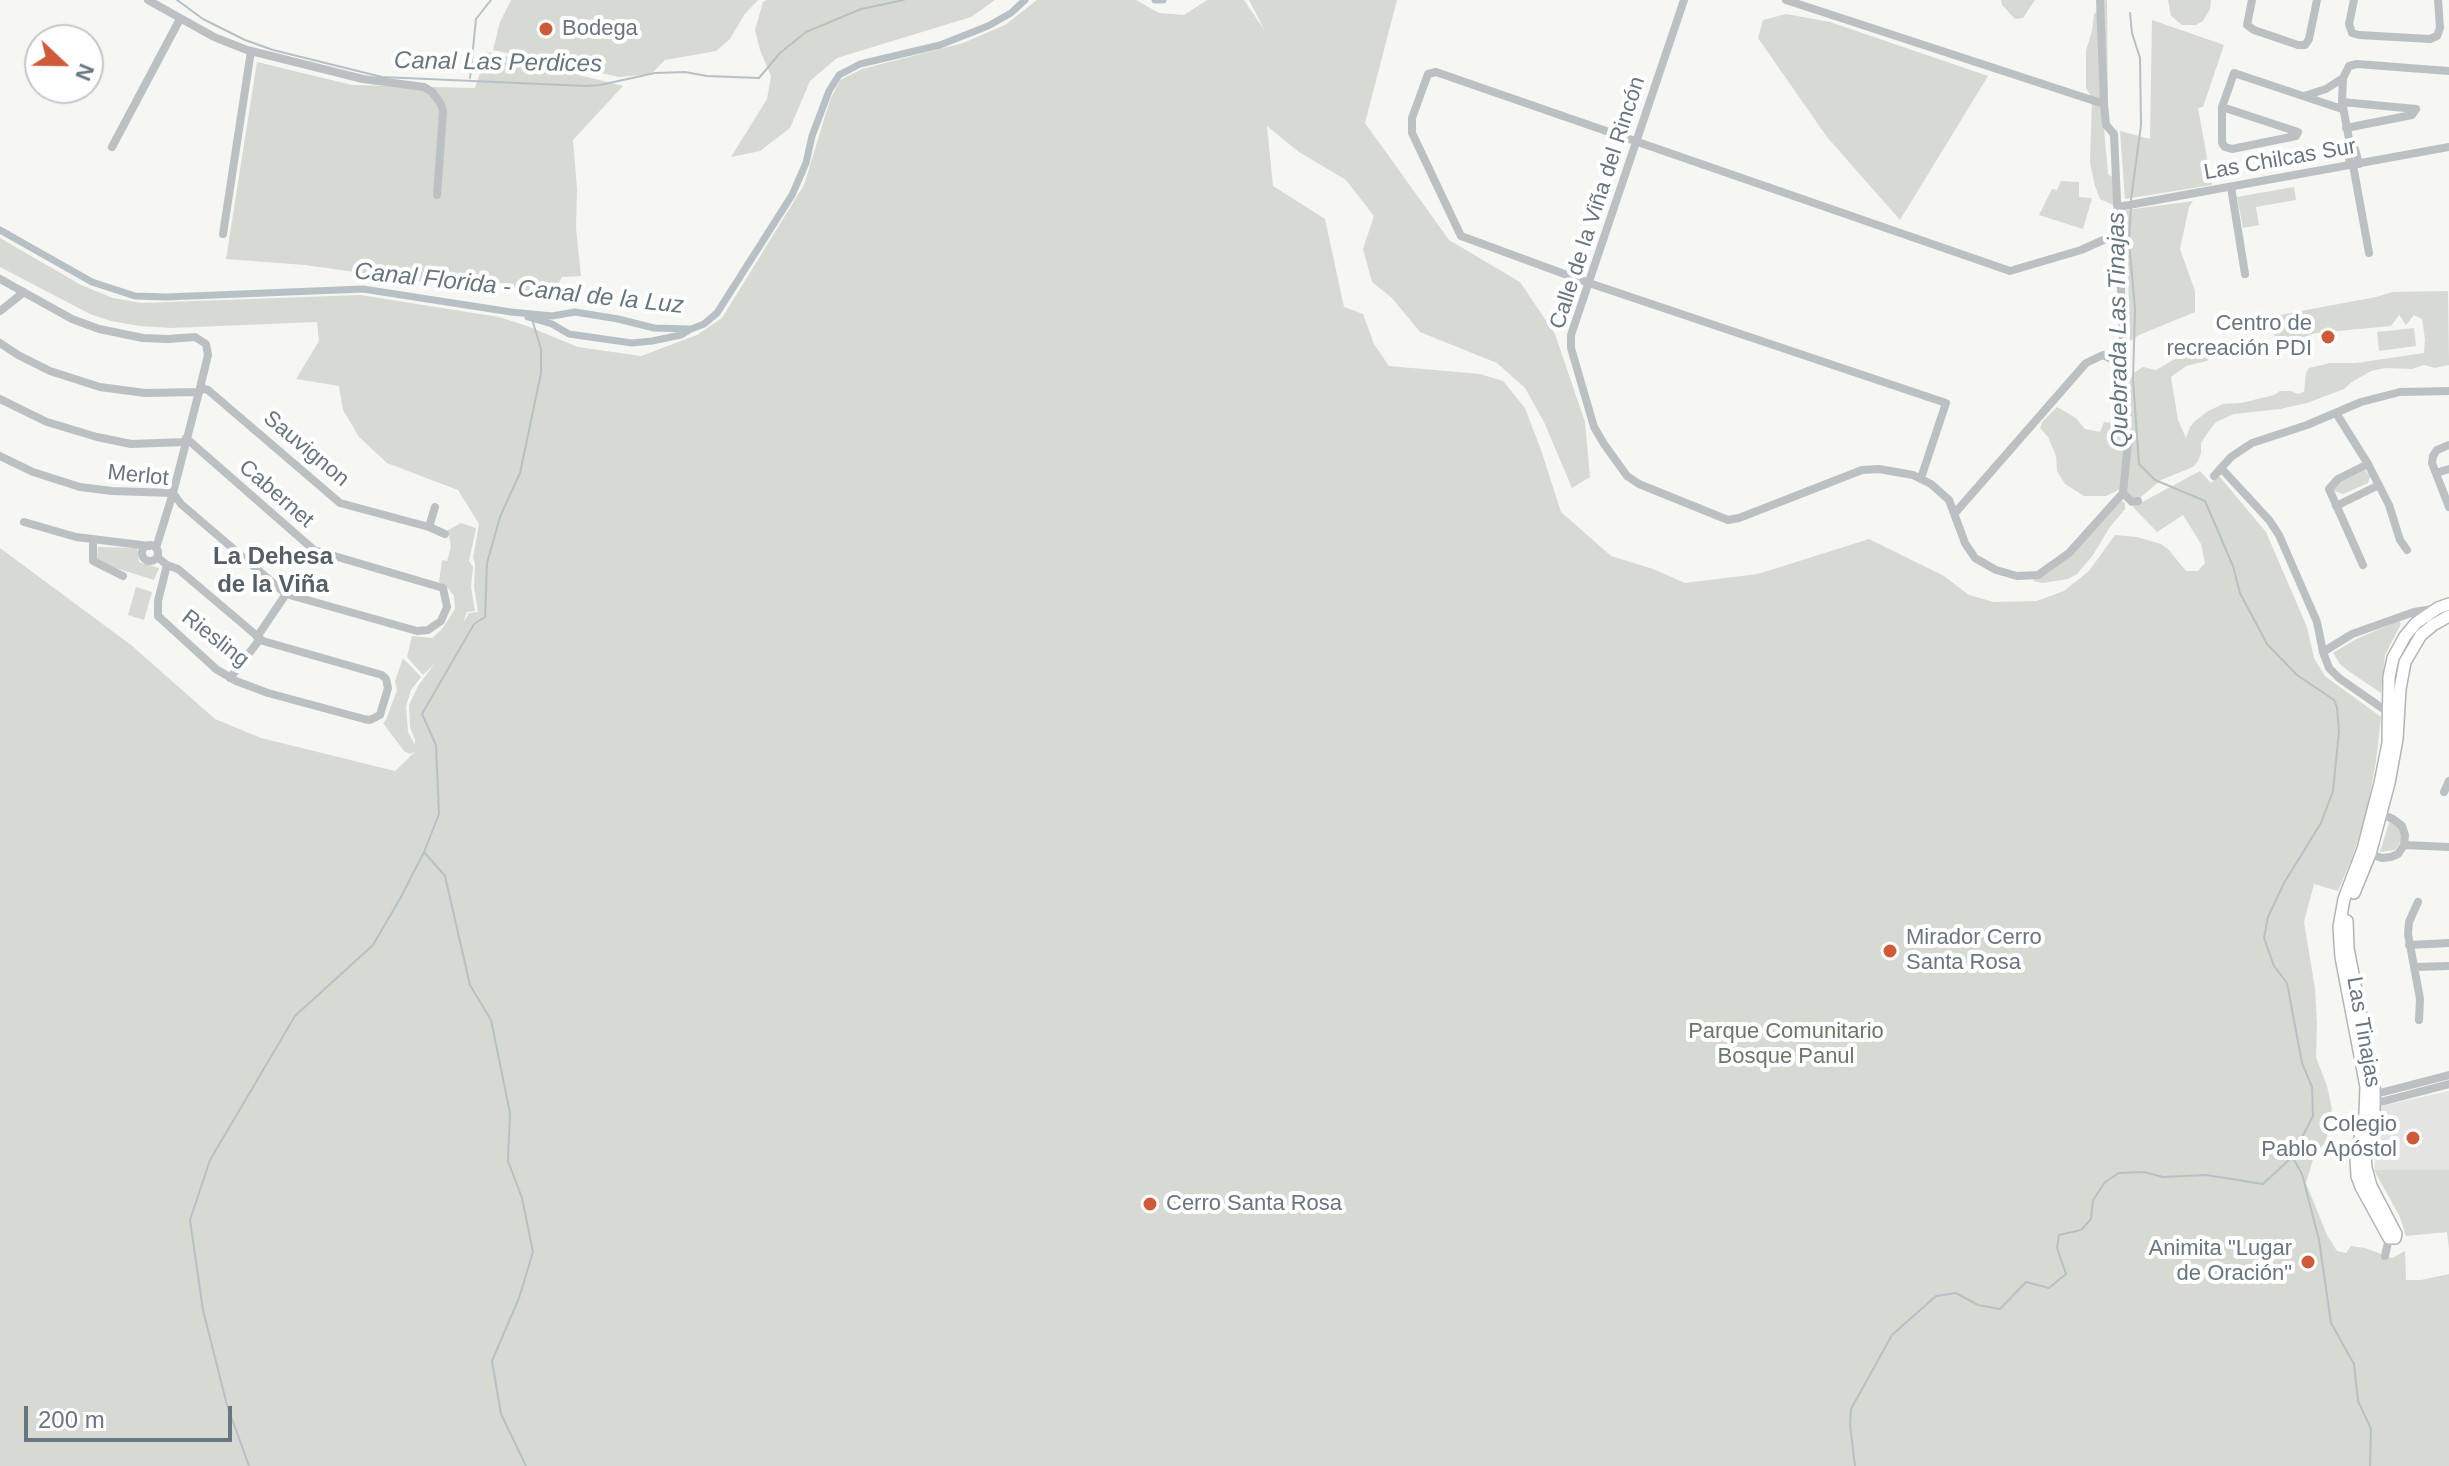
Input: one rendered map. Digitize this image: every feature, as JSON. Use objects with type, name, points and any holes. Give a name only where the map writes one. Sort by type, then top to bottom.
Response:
[{"type":"street","points":[[148,0],[214,37],[251,51],[363,79],[424,87],[432,92],[443,111],[437,195]]},
{"type":"street","name":"Calle de la Viña del Rincón","points":[[1684,0],[1572,329],[1571,348],[1596,432],[1625,473],[1635,482],[1728,520],[1862,470],[1904,472],[1921,478],[1946,496],[1965,543],[1979,561],[2007,575],[2038,575],[2069,553],[2123,493]]},
{"type":"street","points":[[1786,0],[2104,104]]},
{"type":"street","points":[[2100,0],[2104,104],[2106,125],[2114,134],[2118,207],[2123,334],[2121,364],[2128,442],[2123,493],[2132,502],[2138,501]]},
{"type":"street","points":[[2252,0],[2247,25],[2254,30],[2305,45],[2317,0]]},
{"type":"street","points":[[2354,0],[2349,24],[2352,33],[2430,39],[2437,36],[2440,28],[2438,0]]},
{"type":"street","points":[[112,147],[180,19]]},
{"type":"street","points":[[223,234],[251,51]]},
{"type":"street","points":[[2369,253],[2354,165],[2355,149],[2350,144],[2342,106],[2343,78],[2349,66],[2354,64],[2449,71]]},
{"type":"street","points":[[1921,478],[1946,403],[1589,283],[1461,236],[1413,137],[1412,118],[1426,76],[1436,72],[2010,271],[2081,250],[2119,233]]},
{"type":"street","points":[[2222,107],[2295,130],[2297,134],[2229,149],[2222,143],[2222,107],[2234,73],[2342,106],[2416,109],[2412,115],[2346,128]]},
{"type":"street","points":[[2302,96],[2326,89],[2343,78]]},
{"type":"street","name":"Las Chilcas Sur","points":[[2118,207],[2449,147]]},
{"type":"street","points":[[2231,187],[2245,274]]},
{"type":"street","points":[[0,279],[72,319],[114,333],[156,339],[199,338],[206,344],[208,355],[173,493],[154,550]]},
{"type":"street","points":[[0,311],[24,292]]},
{"type":"street","points":[[0,343],[34,364],[83,383],[145,393],[199,390]]},
{"type":"street","points":[[1955,513],[2086,363],[2103,355],[2121,364]]},
{"type":"street","name":"Sauvignon","points":[[199,390],[208,390],[340,503],[445,534]]},
{"type":"street","points":[[2214,476],[2252,443],[2370,399],[2390,394],[2449,391]]},
{"type":"street","points":[[0,399],[47,422],[97,437],[131,444],[186,440]]},
{"type":"street","points":[[2336,413],[2379,485],[2400,540],[2407,550]]},
{"type":"street","name":"Cabernet","points":[[186,440],[314,550],[443,588],[447,597],[446,612],[441,621],[428,630]]},
{"type":"street","points":[[2449,445],[2437,450],[2433,456],[2449,507]]},
{"type":"street","name":"Merlot","points":[[0,456],[33,472],[80,487],[173,493],[181,504],[286,594],[417,631],[428,630]]},
{"type":"street","points":[[2363,565],[2329,489],[2332,484],[2368,464]]},
{"type":"street","points":[[2221,468],[2279,535],[2317,622],[2326,663],[2335,675],[2394,716]]},
{"type":"street","points":[[2436,473],[2449,469]]},
{"type":"street","points":[[2336,506],[2379,485]]},
{"type":"street","points":[[429,527],[435,507]]},
{"type":"street","points":[[24,522],[93,540],[154,550],[167,565],[178,569],[259,638]]},
{"type":"street","points":[[93,540],[93,561],[123,576]]},
{"type":"street","name":"Riesling","points":[[167,565],[158,601],[158,616],[230,678],[268,693],[364,719],[378,717],[388,685],[380,674],[259,638]]},
{"type":"street","points":[[230,678],[286,594]]},
{"type":"street","points":[[2323,652],[2352,634],[2414,612],[2444,606]]},
{"type":"street","points":[[2394,716],[2390,671],[2397,650],[2410,630],[2444,606]]},
{"type":"street","points":[[2394,716],[2407,655],[2426,630],[2449,616]]},
{"type":"street","points":[[2392,619],[2403,621],[2410,630]]},
{"type":"street","name":"Las Tinajas","points":[[2389,1238],[2395,1238],[2396,1234],[2371,1186],[2366,1168],[2371,1100],[2346,930],[2351,902],[2370,854],[2381,814],[2397,739],[2394,716]]},
{"type":"street","name":"Las Tinajas","points":[[2371,1100],[2341,957],[2339,927],[2344,899],[2376,802],[2394,716]]},
{"type":"street","points":[[2444,792],[2449,781]]},
{"type":"street","points":[[2370,854],[2391,857],[2398,854],[2404,845],[2405,835],[2400,823],[2381,814]]},
{"type":"street","points":[[2404,845],[2449,847]]},
{"type":"street","points":[[2418,902],[2409,922],[2409,945],[2420,999],[2419,1020]]},
{"type":"street","points":[[2409,945],[2449,943]]},
{"type":"street","points":[[2415,967],[2449,966]]},
{"type":"street","points":[[2371,1100],[2449,1075]]},
{"type":"street","points":[[2371,1100],[2449,1084]]},
{"type":"street","points":[[2385,1256],[2389,1238]]},
{"type":"shaded area","name":"Colegio Pablo Apóstol","points":[[2449,1091],[2449,1170],[2374,1170],[2381,1106]]},
{"type":"green space","points":[[511,0],[758,0],[744,15],[730,39],[716,51],[665,60],[651,74],[619,77],[493,50],[500,22]]},
{"type":"green space","points":[[995,0],[971,17],[837,58],[810,81],[790,128],[760,151],[731,157],[767,99],[771,76],[755,30],[763,2]]},
{"type":"green space","name":"Parque Comunitario Bosque Panul","points":[[1037,0],[1136,0],[1159,13],[1184,15],[1207,0],[1244,0],[1265,31],[1249,0],[1397,0],[1365,123],[1449,240],[1520,282],[1555,334],[1585,422],[1590,477],[1572,488],[1544,422],[1525,388],[1497,363],[1420,332],[1392,298],[1372,282],[1363,249],[1374,216],[1346,180],[1299,152],[1267,126],[1273,186],[1325,219],[1344,307],[1363,314],[1374,344],[1389,366],[1480,374],[1503,381],[1525,408],[1561,512],[1611,556],[1685,583],[1758,574],[1869,539],[1944,576],[1969,595],[1994,602],[2037,601],[2064,591],[2089,571],[2115,535],[2161,544],[2186,571],[2198,571],[2205,563],[2201,544],[2183,515],[2157,532],[2133,507],[2200,471],[2211,483],[2219,476],[2266,532],[2307,627],[2314,658],[2325,676],[2381,717],[2366,814],[2352,858],[2338,891],[2314,884],[2304,922],[2315,989],[2316,1057],[2332,1109],[2326,1142],[2315,1153],[2306,1183],[2327,1235],[2337,1251],[2346,1253],[2351,1246],[2392,1258],[2405,1251],[2406,1280],[2449,1274],[2449,1466],[0,1466],[0,548],[131,645],[215,719],[261,738],[395,771],[415,752],[410,754],[404,751],[383,723],[397,690],[395,681],[403,658],[421,677],[411,690],[406,707],[408,732],[415,745],[409,705],[435,663],[423,675],[407,657],[412,636],[432,638],[455,609],[454,596],[439,582],[442,560],[447,561],[451,547],[448,530],[461,523],[476,528],[469,561],[473,567],[471,587],[475,611],[467,612],[463,623],[469,613],[478,612],[473,558],[479,524],[458,490],[387,463],[359,437],[343,410],[339,386],[296,379],[319,341],[317,322],[171,328],[111,321],[90,314],[0,267],[0,238],[81,285],[113,298],[141,303],[360,295],[499,317],[578,347],[641,356],[697,335],[722,318],[804,185],[830,100],[840,80],[862,69],[963,43],[1005,25]]},
{"type":"green space","points":[[2001,0],[2035,0],[2023,18],[2015,19]]},
{"type":"green space","points":[[2102,0],[2107,0],[2108,109],[2103,117],[2108,174],[2117,181],[2119,196],[2113,205],[2100,199],[2090,163],[2092,98],[2086,88],[2086,51],[2094,14],[2102,6]]},
{"type":"green space","points":[[2168,0],[2211,0],[2203,21],[2196,25],[2182,25],[2171,16]]},
{"type":"green space","points":[[1786,14],[1830,22],[1988,76],[1900,220],[1827,137],[1758,38],[1763,20]]},
{"type":"green space","points":[[2152,20],[2224,45],[2203,107],[2198,108],[2212,185],[2125,199],[2120,131],[2150,139]]},
{"type":"green space","points":[[487,52],[623,86],[573,140],[581,276],[562,277],[550,299],[476,275],[461,287],[305,265],[226,259],[257,62],[352,85],[475,88]]},
{"type":"green space","points":[[2061,181],[2079,182],[2079,197],[2092,198],[2083,229],[2039,215],[2052,189],[2057,190]]},
{"type":"green space","points":[[2294,187],[2296,200],[2256,207],[2259,225],[2243,228],[2237,197]]},
{"type":"green space","points":[[2193,201],[2180,249],[2195,291],[2195,312],[2130,341],[2126,210]]},
{"type":"green space","points":[[2448,291],[2449,365],[2371,371],[2344,389],[2307,403],[2234,414],[2216,422],[2209,431],[2201,443],[2201,453],[2193,467],[2161,480],[2141,497],[2132,498],[2125,492],[2128,383],[2134,373],[2143,367],[2156,370],[2191,353],[2205,353],[2210,357],[2207,361],[2186,366],[2171,377],[2178,420],[2186,438],[2195,421],[2223,404],[2241,403],[2280,391],[2304,392],[2309,368],[2424,353],[2422,319],[2414,315],[2406,325],[2399,315],[2391,326],[2316,333],[2280,345],[2265,320],[2269,317],[2393,292]]},
{"type":"green space","points":[[2414,328],[2416,346],[2379,351],[2377,332]]},
{"type":"green space","points":[[2057,407],[2076,418],[2085,429],[2100,432],[2104,422],[2114,423],[2123,445],[2120,489],[2106,496],[2084,496],[2065,484],[2057,471],[2056,456],[2048,437],[2040,428]]},
{"type":"green space","points":[[2365,470],[2370,476],[2368,483],[2343,494],[2334,491],[2333,487]]},
{"type":"green space","points":[[2116,498],[2125,503],[2125,509],[2077,574],[2068,579],[2042,583],[2034,581],[2031,577],[2074,550],[2105,507]]},
{"type":"green space","points":[[98,547],[137,548],[139,562],[159,568],[154,580],[103,564],[97,560]]},
{"type":"green space","points":[[136,587],[152,592],[144,620],[128,615]]},
{"type":"green space","points":[[2399,621],[2401,624],[2385,655],[2381,693],[2347,670],[2333,653],[2356,639]]},
{"type":"green space","points":[[2390,820],[2399,826],[2403,838],[2395,850],[2380,852]]},
{"type":"green space","points":[[2374,1170],[2449,1170],[2449,1249],[2447,1232],[2406,1236],[2400,1217]]},
{"type":"waterway","name":"Canal Las Perdices","points":[[177,0],[203,19],[245,40],[382,77],[586,86],[655,73],[685,72],[759,78],[780,53],[806,32],[861,9],[904,0]]},
{"type":"waterway","points":[[470,78],[476,19],[491,0]]},
{"type":"waterway","name":"Canal Florida - Canal de la Luz","points":[[0,230],[92,282],[135,296],[363,289],[511,312],[552,316],[575,312],[654,328],[691,329],[704,324],[717,313],[792,195],[806,163],[812,136],[829,91],[839,75],[860,64],[940,45],[988,26],[1011,13],[1025,0]]},
{"type":"waterway","name":"Canal Florida - Canal de la Luz","points":[[1155,0],[1163,0]]},
{"type":"waterway","name":"Quebrada Las Tinajas","points":[[2130,13],[2140,58],[2141,125],[2131,200]]},
{"type":"waterway","name":"Quebrada Las Tinajas","points":[[1855,1466],[1851,1409],[1892,1335],[1936,1296],[1956,1293],[1978,1305],[2000,1309],[2026,1282],[2049,1288],[2066,1274],[2057,1248],[2059,1235],[2081,1230],[2091,1219],[2093,1200],[2105,1182],[2119,1173],[2144,1172],[2163,1177],[2206,1175],[2263,1184],[2292,1157],[2313,1116],[2312,1087],[2302,1063],[2287,983],[2274,966],[2264,938],[2268,917],[2284,883],[2321,823],[2333,791],[2339,731],[2337,707],[2334,700],[2297,675],[2267,644],[2240,593],[2233,566],[2205,501],[2155,480],[2139,464],[2133,380],[2135,309],[2129,241],[2131,206]]},
{"type":"waterway","points":[[528,317],[552,324],[569,334],[632,343],[681,335],[689,330]]},
{"type":"waterway","points":[[249,1466],[227,1405],[203,1310],[190,1220],[210,1160],[295,1016],[373,945],[424,852],[439,814],[436,745],[422,714],[474,624],[485,617],[487,563],[500,517],[520,473],[541,373],[541,349],[532,319]]},
{"type":"waterway","points":[[424,852],[445,876],[470,985],[491,1020],[510,1113],[508,1161],[522,1198],[533,1252],[519,1298],[492,1361],[501,1414],[526,1466]]},
{"type":"waterway","points":[[2293,1158],[2302,1174],[2319,1240],[2331,1323],[2354,1364],[2358,1401],[2371,1429],[2370,1466]]},
{"type":"place","name":"Bodega","points":[[546,29]]},
{"type":"place","name":"Centro de recreación PDI","points":[[2328,337]]},
{"type":"place","name":"Mirador Cerro Santa Rosa","points":[[1890,951]]},
{"type":"place","name":"Colegio Pablo Apóstol","points":[[2413,1138]]},
{"type":"place","name":"Cerro Santa Rosa","points":[[1150,1204]]},
{"type":"place","name":"Animita \"Lugar de Oración\"","points":[[2308,1262]]},
{"type":"district","name":"La Dehesa de la Viña","points":[[273,571]]}]
